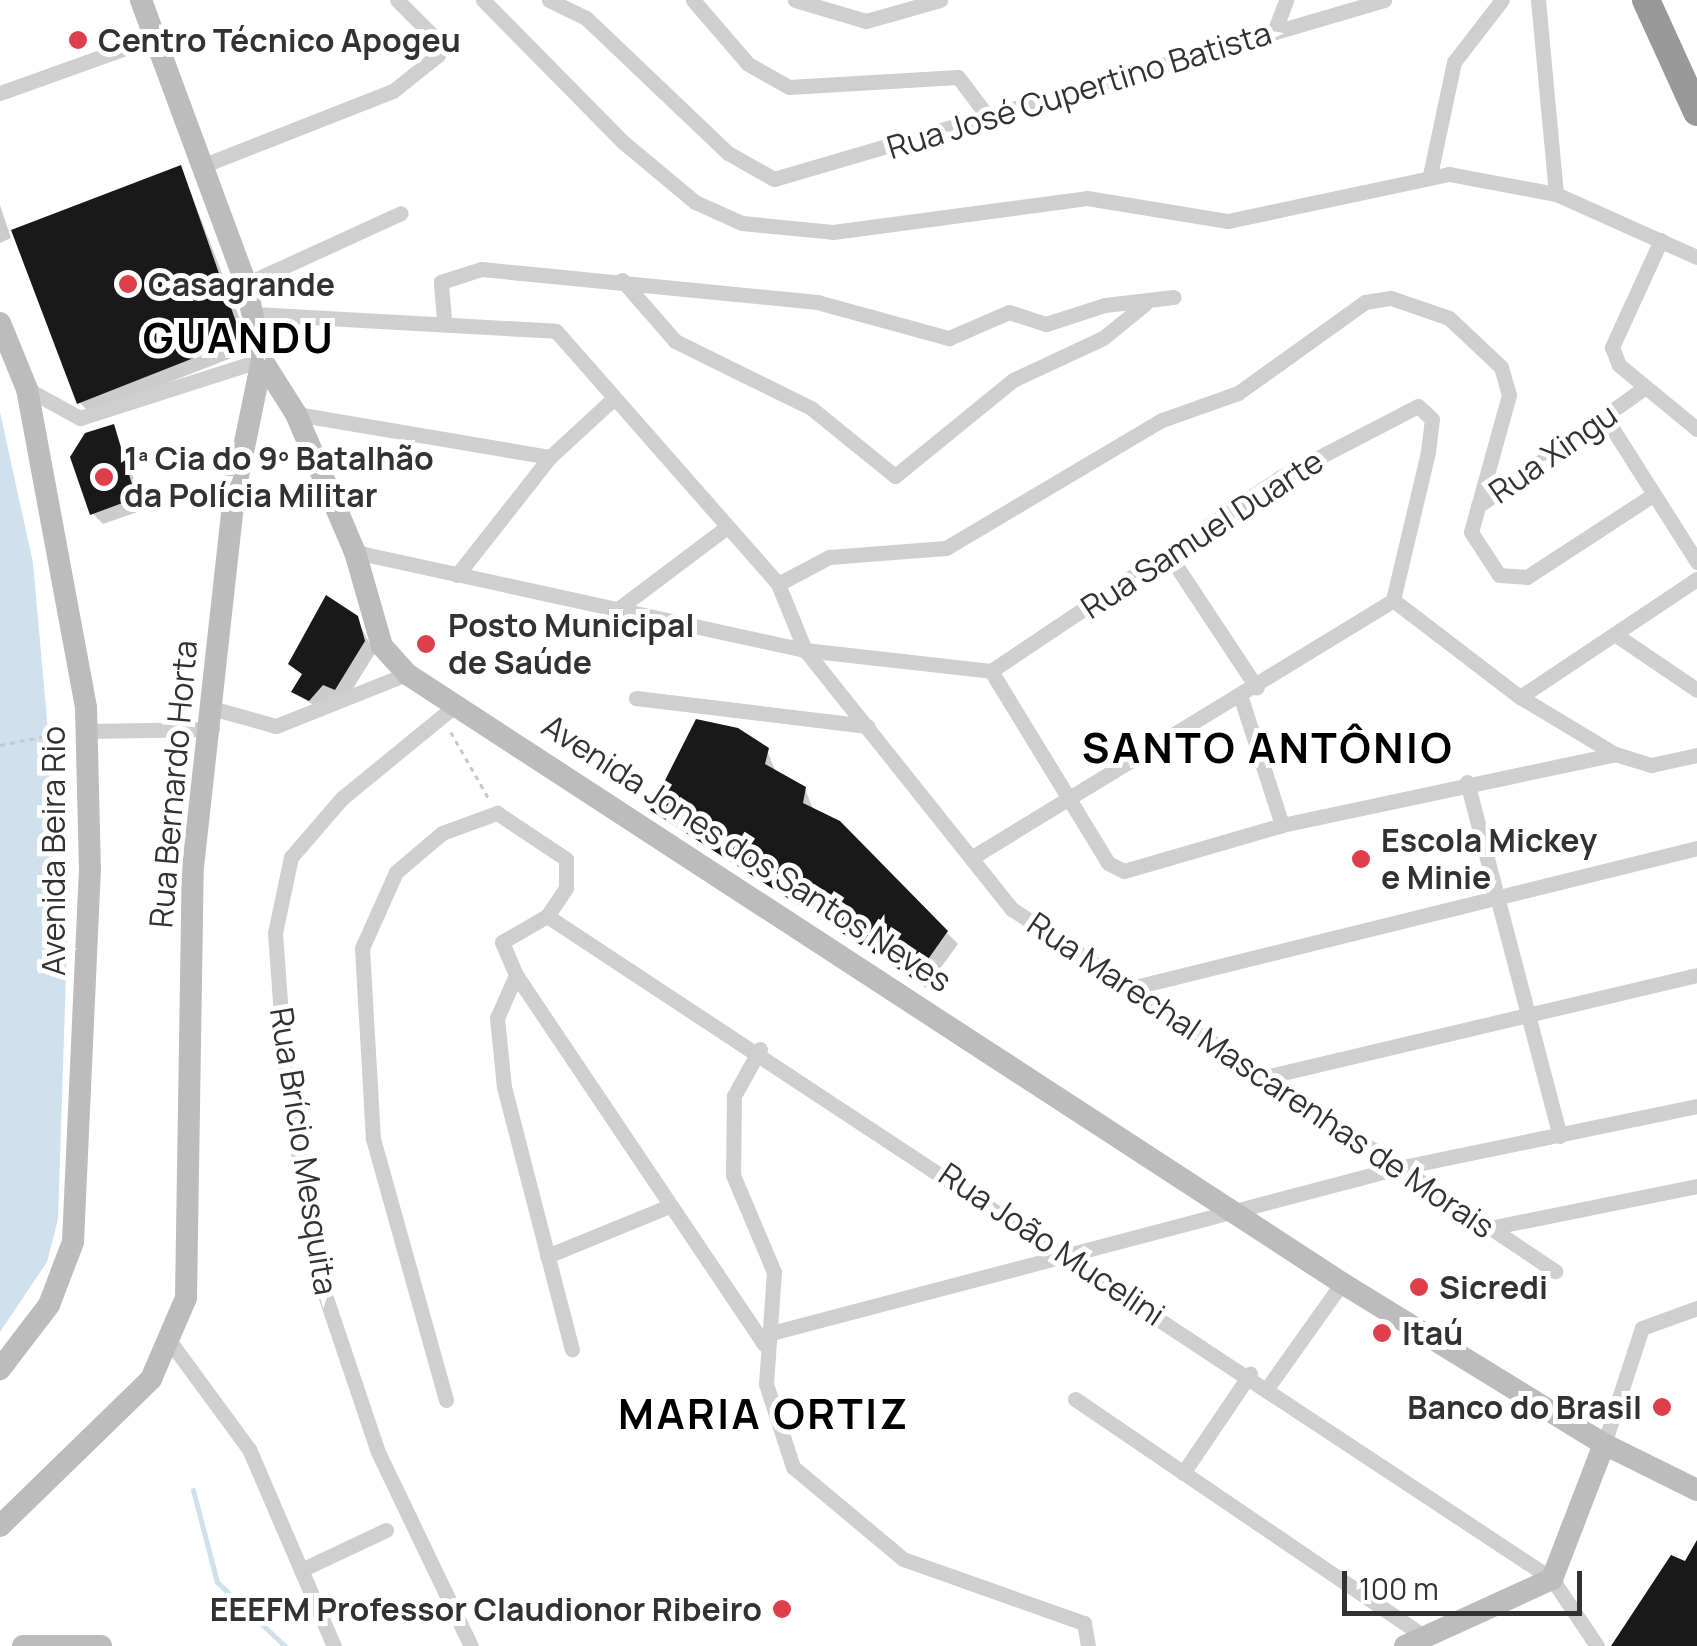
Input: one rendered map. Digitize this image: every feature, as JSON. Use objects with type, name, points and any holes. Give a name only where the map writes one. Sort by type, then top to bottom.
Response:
[{"type":"highway","points":[[1646,0],[1697,112]]},
{"type":"main road","name":"Rua Bernardo Horta","points":[[0,1526],[150,1379],[172,1342],[186,1298],[193,1209],[193,868],[214,719],[234,496],[262,360],[246,284],[199,167],[159,36],[142,0]]},
{"type":"main road","name":"Avenida Beira Rio","points":[[0,323],[28,389],[77,731],[90,868],[73,1242],[49,1306],[0,1369]]},
{"type":"main road","name":"Avenida Jones dos Santos Neves","points":[[262,360],[296,414],[355,552],[378,636],[407,674],[451,713],[1240,1211],[1342,1283],[1604,1444],[1697,1490]]},
{"type":"main road","points":[[1414,1641],[1552,1579],[1604,1444]]},
{"type":"main road","points":[[22,1646],[100,1646]]},
{"type":"street","points":[[199,167],[393,91],[438,55],[440,42],[398,0]]},
{"type":"street","points":[[483,0],[622,142],[695,202],[742,224],[832,232],[1087,198],[1228,221],[1430,176],[1512,180],[1556,194],[1697,256]]},
{"type":"street","name":"Rua José Cupertino Batista","points":[[549,0],[586,18],[728,153],[774,179],[1384,0]]},
{"type":"street","points":[[693,0],[748,64],[789,87],[958,77],[986,114]]},
{"type":"street","points":[[795,0],[820,12],[866,21],[940,0]]},
{"type":"street","points":[[1274,32],[1286,0]]},
{"type":"street","points":[[1430,176],[1454,62],[1502,0]]},
{"type":"street","points":[[1538,0],[1556,194]]},
{"type":"street","points":[[0,93],[159,36]]},
{"type":"street","points":[[246,284],[401,213]]},
{"type":"street","points":[[1660,240],[1612,347],[1644,388],[1697,429]]},
{"type":"street","points":[[444,320],[439,290],[452,274],[622,280],[817,302],[950,338],[1009,312],[1046,324],[1104,305],[1145,304],[1174,298]]},
{"type":"street","points":[[622,280],[675,341],[811,408],[895,476],[1013,380],[1103,338],[1145,304]]},
{"type":"street","points":[[778,584],[829,557],[946,548],[1162,420],[1238,394],[1347,312],[1391,298],[1448,318],[1501,367],[1509,395],[1478,506]]},
{"type":"street","name":"Rua Marechal Mascarenhas de Morais","points":[[255,314],[444,320],[556,331],[778,584],[805,650],[1012,908],[1126,989],[1555,1271]]},
{"type":"street","points":[[28,389],[66,415],[94,416],[262,360]]},
{"type":"street","name":"Rua Xingu","points":[[1644,388],[1478,506],[1471,532],[1481,557],[1511,582],[1653,496]]},
{"type":"street","points":[[457,575],[550,457],[613,399]]},
{"type":"street","name":"Rua Samuel Duarte","points":[[991,671],[1282,478],[1418,406],[1432,418],[1428,452],[1393,600]]},
{"type":"street","points":[[296,414],[550,457]]},
{"type":"street","points":[[1605,417],[1697,562]]},
{"type":"street","points":[[614,612],[727,527]]},
{"type":"street","points":[[355,552],[614,612],[805,650],[991,671],[1108,863],[1135,868],[1282,826],[1467,782],[1614,754]]},
{"type":"street","points":[[1169,556],[1257,688]]},
{"type":"street","points":[[1520,697],[1619,637],[1697,579]]},
{"type":"street","points":[[971,858],[1241,698],[1393,600],[1520,697],[1614,754],[1651,765],[1697,756]]},
{"type":"street","points":[[1619,637],[1697,690]]},
{"type":"street","points":[[77,731],[214,719],[276,726],[407,674]]},
{"type":"street","points":[[636,698],[866,726]]},
{"type":"street","points":[[1241,698],[1282,826]]},
{"type":"street","name":"Rua Brício Mesquita","points":[[451,713],[342,798],[291,857],[275,933],[284,1069],[321,1286],[378,1452],[471,1646]]},
{"type":"street","points":[[1467,782],[1502,894],[1560,1136]]},
{"type":"street","points":[[446,1400],[409,1296],[372,1138],[362,948],[396,872],[442,833],[497,814],[566,859],[566,888],[547,916],[502,942],[516,975],[666,1206],[770,1338]]},
{"type":"street","points":[[1126,989],[1697,848]]},
{"type":"street","name":"Rua João Mucelini","points":[[547,916],[760,1050],[1552,1579]]},
{"type":"street","points":[[516,975],[498,1018],[504,1088],[572,1348]]},
{"type":"street","points":[[1262,1078],[1697,975]]},
{"type":"street","points":[[760,1050],[734,1096],[733,1176],[774,1272],[770,1338],[774,1426],[793,1467],[902,1559],[1084,1623],[1088,1646]]},
{"type":"street","points":[[770,1338],[1066,1254],[1398,1168],[1697,1106]]},
{"type":"street","points":[[1489,1228],[1697,1186]]},
{"type":"street","points":[[547,1256],[666,1206]]},
{"type":"street","points":[[1268,1386],[1342,1283]]},
{"type":"street","points":[[1604,1444],[1642,1328],[1697,1308]]},
{"type":"street","points":[[172,1342],[249,1449],[334,1646]]},
{"type":"street","points":[[1183,1474],[1250,1374]]},
{"type":"street","points":[[1075,1399],[1414,1641]]},
{"type":"street","points":[[301,1570],[386,1530]]},
{"type":"street","points":[[1552,1579],[1597,1646]]},
{"type":"path","points":[[451,713],[497,814]]},
{"type":"path","points":[[0,745],[77,731]]},
{"type":"water","points":[[0,412],[33,563],[67,944],[58,1219],[47,1262],[0,1332]]},
{"type":"building","name":"Casagrande","points":[[181,165],[242,339],[77,404],[11,230]]},
{"type":"building","name":"1ª Cia do 9º Batalhão da Polícia Militar","points":[[114,424],[136,498],[90,515],[70,457],[85,433]]},
{"type":"building","points":[[326,595],[358,616],[365,641],[335,690],[323,685],[309,701],[291,692],[302,674],[288,664]]},
{"type":"building","points":[[696,719],[738,728],[769,748],[765,764],[806,787],[803,803],[840,821],[948,931],[914,979],[650,810]]},
{"type":"building","points":[[1697,1540],[1697,1646],[1611,1646],[1671,1555],[1685,1561]]},
{"type":"waterway","points":[[193,1490],[217,1582],[285,1646]]},
{"type":"place","name":"Centro Técnico Apogeu","points":[[78,40]]},
{"type":"place","name":"Casagrande","points":[[128,284]]},
{"type":"place","name":"1ª Cia do 9º Batalhão da Polícia Militar","points":[[104,477]]},
{"type":"place","name":"Posto Municipal de Saúde","points":[[426,644]]},
{"type":"place","name":"Escola Mickey e Minie","points":[[1361,859]]},
{"type":"place","name":"Sicredi","points":[[1419,1287]]},
{"type":"place","name":"Itaú","points":[[1382,1333]]},
{"type":"place","name":"Banco do Brasil","points":[[1662,1407]]},
{"type":"place","name":"EEEFM Professor Claudionor Ribeiro","points":[[782,1609]]},
{"type":"district","name":"GUANDU","points":[[239,337]]},
{"type":"district","name":"SANTO ANTÔNIO","points":[[1268,747]]},
{"type":"district","name":"MARIA ORTIZ","points":[[764,1413]]}]
